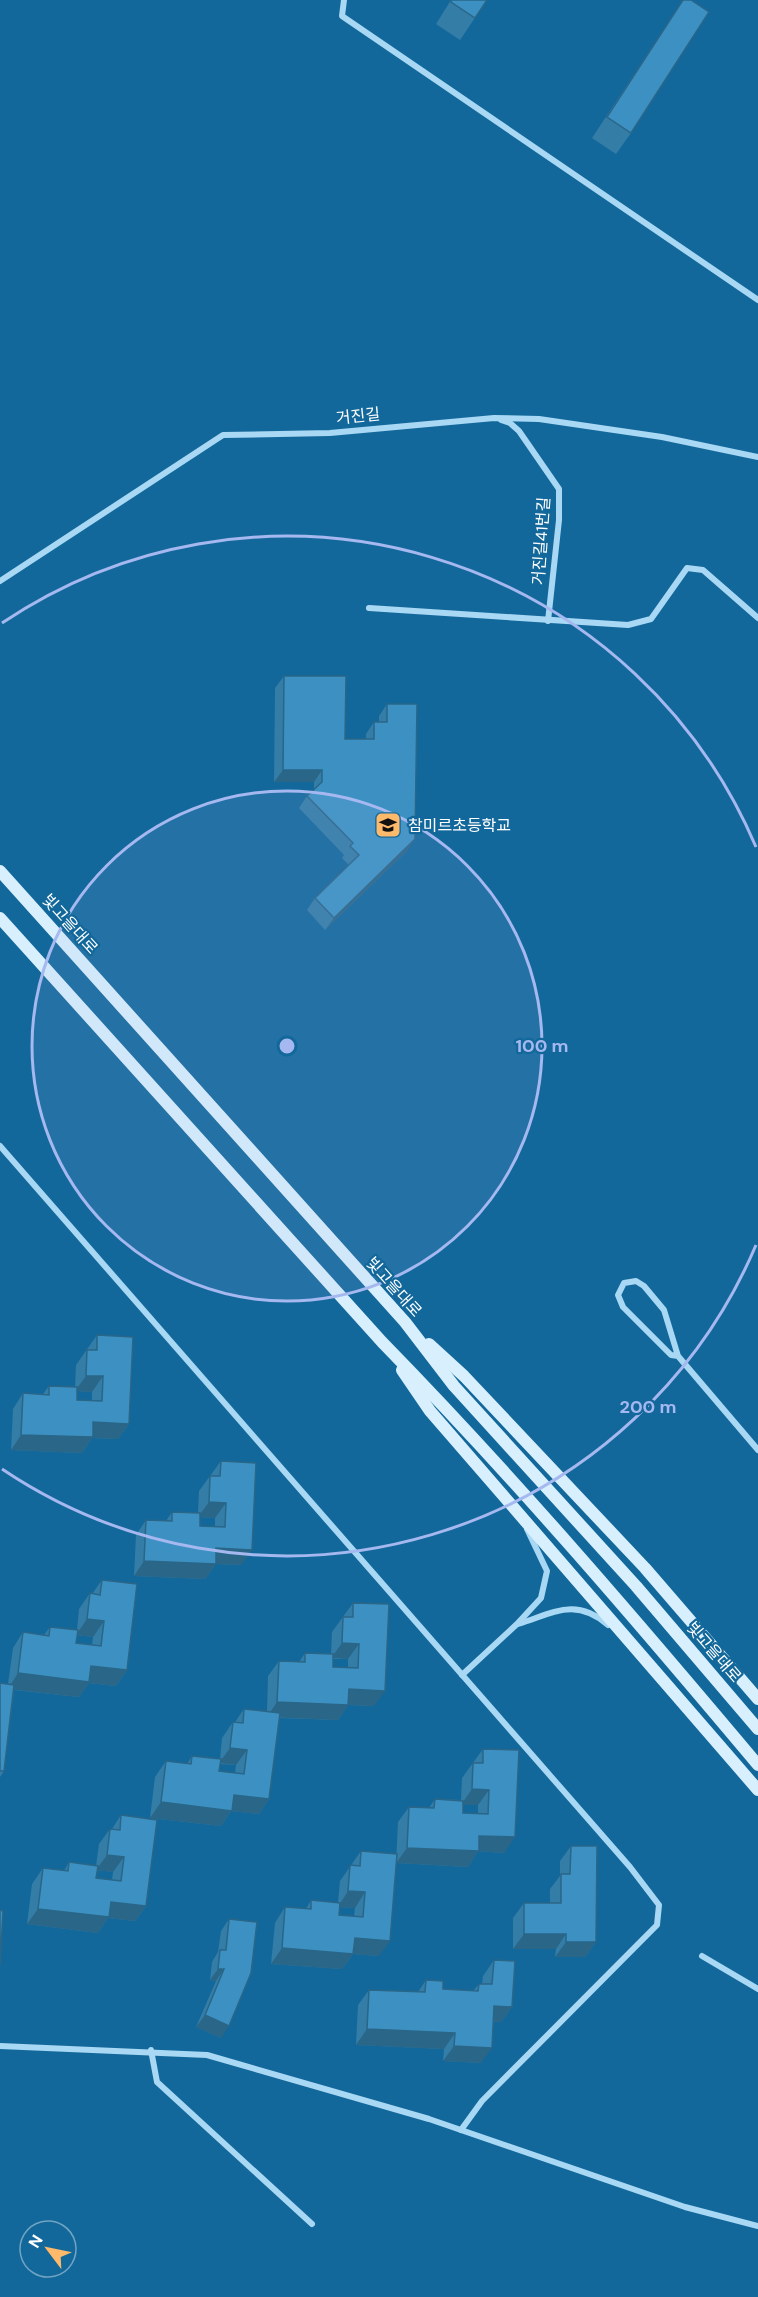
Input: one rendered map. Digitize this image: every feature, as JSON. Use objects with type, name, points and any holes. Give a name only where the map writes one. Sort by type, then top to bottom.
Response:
[{"type":"main road","name":"빛고을대로","points":[[0,870],[405,1322],[454,1386],[636,1586],[758,1729]]},
{"type":"main road","points":[[0,918],[382,1342],[441,1402],[618,1599],[758,1765]]},
{"type":"main road","points":[[405,1322],[464,1376],[645,1568],[758,1699]]},
{"type":"main road","points":[[382,1342],[430,1411],[758,1790]]},
{"type":"street","points":[[345,0],[342,16],[758,300]]},
{"type":"street","name":"거진길","points":[[0,581],[223,435],[330,433],[494,418],[539,419],[616,430],[758,457]]},
{"type":"street","name":"거진길41번길","points":[[494,418],[510,423],[519,431],[559,489],[559,520],[548,621]]},
{"type":"street","points":[[369,608],[628,625],[651,619],[687,568],[703,570],[758,618]]},
{"type":"street","points":[[0,1146],[630,1867],[659,1905],[657,1925],[482,2101],[461,2130]]},
{"type":"street","points":[[678,1356],[671,1355],[623,1306],[618,1295],[624,1283],[636,1281],[644,1286],[664,1310],[678,1356],[758,1450]]},
{"type":"street","points":[[462,1675],[517,1624],[540,1598],[547,1571],[520,1515]]},
{"type":"street","points":[[517,1624],[573,1607],[598,1616],[636,1648]]},
{"type":"street","points":[[702,1956],[758,1989]]},
{"type":"street","points":[[0,2046],[53,2050],[151,2050],[207,2055],[461,2130],[685,2207],[758,2226]]},
{"type":"street","points":[[151,2050],[157,2082],[312,2224]]},
{"type":"building","points":[[452,0],[487,0],[475,18],[451,2]]},
{"type":"building","points":[[683,0],[691,0],[709,12],[631,133],[607,117]]},
{"type":"building","points":[[284,676],[346,676],[345,739],[374,739],[374,722],[387,722],[387,704],[417,704],[415,839],[334,918],[315,898],[359,855],[350,846],[353,843],[307,796],[322,782],[322,770],[283,770]]},
{"type":"building","points":[[97,1335],[133,1337],[129,1424],[93,1422],[93,1437],[21,1435],[23,1393],[49,1395],[49,1386],[77,1387],[77,1400],[102,1401],[103,1376],[86,1376],[87,1350],[97,1350]]},
{"type":"building","points":[[221,1461],[256,1463],[252,1550],[216,1548],[216,1564],[144,1561],[146,1520],[172,1521],[172,1512],[200,1513],[200,1526],[225,1527],[226,1503],[209,1502],[210,1476],[220,1476]]},
{"type":"building","points":[[102,1580],[137,1584],[127,1670],[91,1666],[89,1682],[18,1673],[23,1632],[49,1636],[50,1627],[78,1630],[76,1643],[101,1646],[104,1621],[87,1619],[90,1593],[100,1595]]},
{"type":"building","points":[[353,1603],[389,1604],[385,1691],[349,1689],[348,1705],[277,1702],[279,1661],[305,1662],[305,1653],[333,1654],[333,1667],[358,1668],[359,1644],[342,1643],[343,1617],[353,1617]]},
{"type":"building","points":[[0,1683],[14,1685],[4,1771],[0,1771]]},
{"type":"building","points":[[244,1709],[280,1713],[269,1799],[234,1795],[232,1811],[161,1802],[166,1761],[191,1764],[192,1756],[221,1759],[219,1771],[244,1774],[247,1750],[230,1748],[233,1722],[243,1723]]},
{"type":"building","points":[[483,1749],[519,1750],[515,1837],[479,1836],[479,1851],[407,1848],[409,1807],[434,1808],[435,1799],[463,1801],[463,1813],[488,1814],[489,1790],[472,1789],[473,1763],[483,1763]]},
{"type":"building","points":[[121,1815],[157,1820],[146,1906],[111,1902],[109,1917],[38,1909],[43,1868],[68,1871],[69,1862],[98,1866],[96,1878],[121,1881],[124,1857],[107,1855],[110,1829],[120,1830]]},
{"type":"building","points":[[571,1846],[597,1846],[596,1942],[566,1942],[566,1934],[524,1934],[524,1903],[561,1903],[561,1874],[570,1874]]},
{"type":"building","points":[[361,1851],[397,1854],[390,1941],[355,1938],[353,1954],[282,1948],[285,1907],[311,1909],[311,1900],[340,1903],[339,1915],[363,1917],[365,1892],[348,1891],[350,1865],[360,1866]]},
{"type":"building","points":[[0,1910],[3,1911],[0,1966]]},
{"type":"building","points":[[229,1919],[257,1922],[251,1973],[229,2026],[205,2015],[224,1969],[218,1969],[220,1950],[226,1950]]},
{"type":"building","points":[[494,1960],[515,1961],[512,2007],[494,2006],[492,2048],[454,2046],[455,2033],[367,2029],[369,1990],[425,1992],[426,1980],[443,1981],[443,1989],[478,1991],[479,1984],[492,1984]]},
{"type":"place","name":"참미르초등학교","points":[[388,825]]}]
